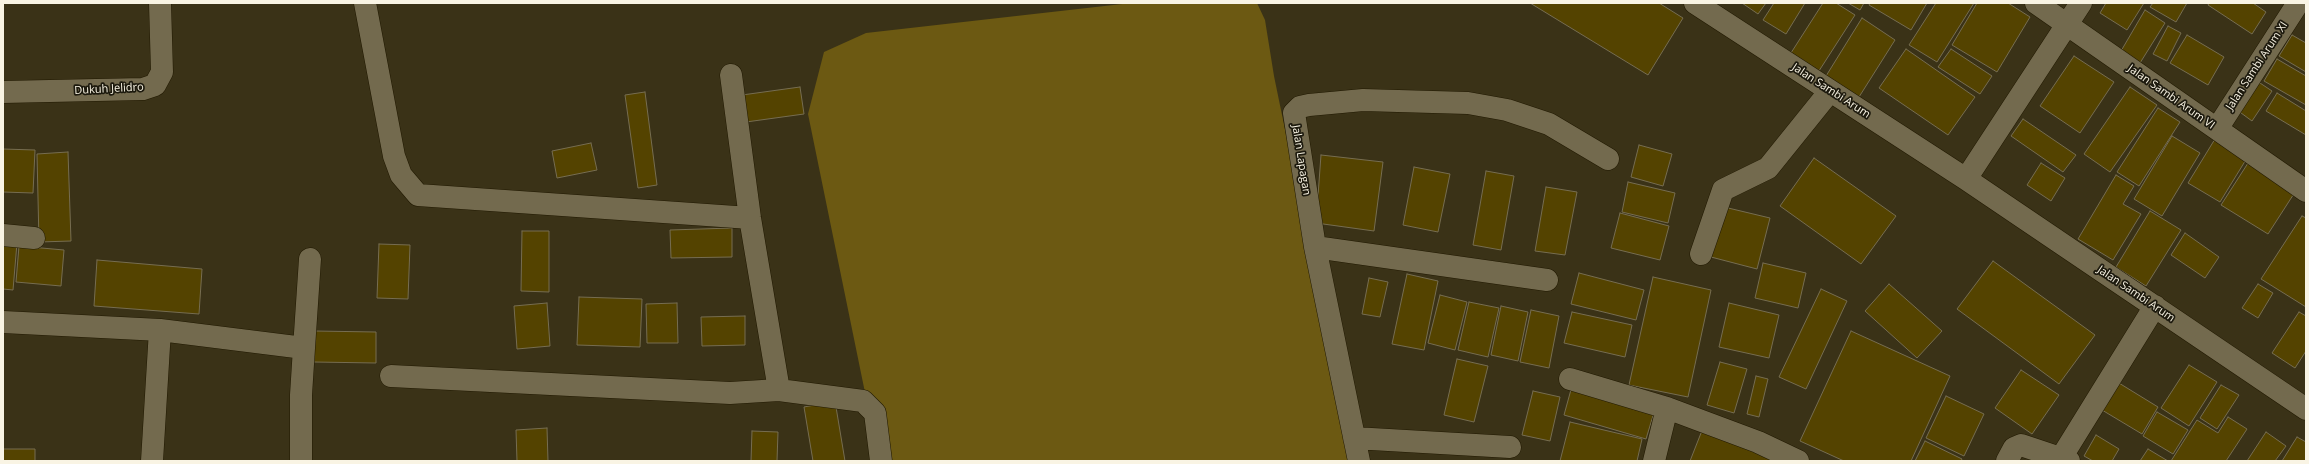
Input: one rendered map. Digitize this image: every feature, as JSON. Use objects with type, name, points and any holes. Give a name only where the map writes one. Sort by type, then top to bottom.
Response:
[{"type":"street","name":"Dukuh Jelidro","points":[[3,92],[143,89],[155,85],[162,72],[160,3]]},
{"type":"street","points":[[366,3],[394,156],[401,175],[418,195],[750,218]]},
{"type":"street","name":"Jalan Sambi Arum","points":[[1695,3],[1966,178],[2306,409]]},
{"type":"street","name":"Jalan Sambi Arum VI","points":[[2036,3],[2306,191]]},
{"type":"street","points":[[1966,178],[2081,3]]},
{"type":"street","name":"Jalan Sambi Arum XI","points":[[2217,128],[2298,3]]},
{"type":"street","points":[[731,74],[750,218],[779,390]]},
{"type":"street","points":[[1701,254],[1723,190],[1768,168],[1830,90]]},
{"type":"street","name":"Jalan Lapagan","points":[[1359,461],[1315,247],[1294,113],[1300,107],[1363,100],[1468,103],[1507,110],[1549,124],[1608,159]]},
{"type":"street","points":[[3,235],[34,238]]},
{"type":"street","points":[[1315,247],[1546,280]]},
{"type":"street","points":[[301,461],[301,395],[310,259]]},
{"type":"street","points":[[2007,461],[2014,448],[2021,445],[2065,459],[2155,306]]},
{"type":"street","points":[[3,322],[160,330],[304,348]]},
{"type":"street","points":[[152,461],[160,330]]},
{"type":"street","points":[[391,376],[730,393],[779,390],[863,401],[875,413],[881,461]]},
{"type":"street","points":[[1570,379],[1667,408],[1758,442],[1798,461]]},
{"type":"street","points":[[1654,461],[1667,408]]},
{"type":"street","points":[[1354,438],[1510,448]]},
{"type":"shaded area","points":[[1131,3],[1257,3],[1265,20],[1274,76],[1353,461],[879,461],[808,114],[824,52],[866,33]]},
{"type":"building","points":[[1530,3],[1659,3],[1683,18],[1648,75]]},
{"type":"building","points":[[1742,3],[1766,3],[1758,14]]},
{"type":"building","points":[[1774,3],[1805,3],[1786,34],[1763,20]]},
{"type":"building","points":[[1823,3],[1836,3],[1855,15],[1817,74],[1789,56]]},
{"type":"building","points":[[1848,3],[1864,3],[1860,10]]},
{"type":"building","points":[[1870,3],[1927,3],[1911,30],[1869,5]]},
{"type":"building","points":[[1936,3],[1974,3],[1937,62],[1909,45]]},
{"type":"building","points":[[1977,3],[2008,3],[2030,17],[1997,72],[1952,45]]},
{"type":"building","points":[[2106,3],[2144,3],[2127,30],[2100,13]]},
{"type":"building","points":[[2153,3],[2187,3],[2176,22],[2150,7]]},
{"type":"building","points":[[2209,3],[2253,3],[2266,12],[2252,34],[2208,5]]},
{"type":"building","points":[[2145,10],[2165,23],[2140,63],[2121,51]]},
{"type":"building","points":[[1862,18],[1895,40],[1859,97],[1826,76]]},
{"type":"building","points":[[2168,26],[2181,33],[2167,61],[2153,54]]},
{"type":"building","points":[[2187,35],[2224,57],[2208,85],[2170,63]]},
{"type":"building","points":[[2292,35],[2306,43],[2306,72],[2279,56]]},
{"type":"building","points":[[1906,49],[1975,97],[1948,135],[1879,88]]},
{"type":"building","points":[[1951,49],[1992,76],[1980,94],[1938,67]]},
{"type":"building","points":[[2074,56],[2114,82],[2080,133],[2040,106]]},
{"type":"building","points":[[2277,59],[2306,76],[2306,105],[2264,81]]},
{"type":"building","points":[[2257,81],[2272,91],[2252,121],[2237,110]]},
{"type":"building","points":[[800,87],[804,114],[746,122],[742,95]]},
{"type":"building","points":[[2130,87],[2157,105],[2110,172],[2084,154]]},
{"type":"building","points":[[645,92],[657,185],[638,188],[625,95]]},
{"type":"building","points":[[2277,93],[2306,111],[2306,135],[2266,111]]},
{"type":"building","points":[[2158,108],[2180,122],[2139,186],[2117,172]]},
{"type":"building","points":[[2023,119],[2076,155],[2063,172],[2011,136]]},
{"type":"building","points":[[2172,136],[2200,153],[2162,216],[2134,199]]},
{"type":"building","points":[[2215,139],[2247,158],[2220,202],[2188,183]]},
{"type":"building","points":[[591,143],[597,170],[557,178],[552,151]]},
{"type":"building","points":[[1639,145],[1672,154],[1663,186],[1631,177]]},
{"type":"building","points":[[3,149],[35,150],[33,193],[3,192]]},
{"type":"building","points":[[68,152],[71,241],[39,242],[37,154]]},
{"type":"building","points":[[1321,155],[1383,162],[1374,231],[1316,223]]},
{"type":"building","points":[[1814,158],[1896,216],[1861,264],[1780,206]]},
{"type":"building","points":[[2250,160],[2297,189],[2268,234],[2221,205]]},
{"type":"building","points":[[2041,163],[2065,178],[2051,201],[2027,185]]},
{"type":"building","points":[[1414,167],[1450,174],[1438,232],[1403,225]]},
{"type":"building","points":[[1486,171],[1514,176],[1501,250],[1473,245]]},
{"type":"building","points":[[2116,175],[2134,186],[2123,204],[2141,214],[2113,260],[2078,239]]},
{"type":"building","points":[[1628,182],[1675,193],[1668,223],[1622,212]]},
{"type":"building","points":[[1546,187],[1577,192],[1565,255],[1535,251]]},
{"type":"building","points":[[1724,207],[1770,218],[1757,269],[1711,257]]},
{"type":"building","points":[[2150,211],[2181,230],[2146,286],[2116,267]]},
{"type":"building","points":[[1620,213],[1669,226],[1660,260],[1611,248]]},
{"type":"building","points":[[2302,216],[2306,218],[2306,307],[2261,279]]},
{"type":"building","points":[[732,228],[732,257],[671,258],[670,230]]},
{"type":"building","points":[[522,231],[549,231],[549,292],[521,291]]},
{"type":"building","points":[[2185,233],[2219,257],[2205,278],[2171,255]]},
{"type":"building","points":[[3,242],[17,243],[13,290],[3,289]]},
{"type":"building","points":[[379,244],[410,245],[408,299],[377,298]]},
{"type":"building","points":[[19,246],[64,250],[61,286],[16,282]]},
{"type":"building","points":[[97,260],[202,269],[199,314],[94,306]]},
{"type":"building","points":[[1993,261],[2095,335],[2059,384],[1957,309]]},
{"type":"building","points":[[1763,263],[1806,273],[1798,308],[1755,298]]},
{"type":"building","points":[[1579,273],[1644,290],[1636,320],[1571,304]]},
{"type":"building","points":[[1407,274],[1438,281],[1424,350],[1392,344]]},
{"type":"building","points":[[1653,277],[1711,290],[1688,397],[1629,385]]},
{"type":"building","points":[[1369,278],[1388,282],[1380,317],[1362,314]]},
{"type":"building","points":[[1889,284],[1942,331],[1917,358],[1865,311]]},
{"type":"building","points":[[2258,284],[2273,293],[2258,318],[2242,308]]},
{"type":"building","points":[[1821,289],[1847,301],[1806,389],[1779,377]]},
{"type":"building","points":[[1440,295],[1467,302],[1455,350],[1428,343]]},
{"type":"building","points":[[579,297],[642,299],[640,347],[577,345]]},
{"type":"building","points":[[1469,302],[1499,308],[1488,357],[1458,350]]},
{"type":"building","points":[[547,303],[550,346],[517,349],[514,306]]},
{"type":"building","points":[[677,303],[678,343],[647,343],[646,304]]},
{"type":"building","points":[[1729,303],[1779,315],[1769,358],[1719,347]]},
{"type":"building","points":[[1501,306],[1528,312],[1518,361],[1491,355]]},
{"type":"building","points":[[1531,310],[1559,316],[1549,368],[1520,362]]},
{"type":"building","points":[[1572,312],[1632,325],[1625,357],[1564,343]]},
{"type":"building","points":[[2299,312],[2306,316],[2306,351],[2295,368],[2272,353]]},
{"type":"building","points":[[745,316],[745,345],[702,346],[701,317]]},
{"type":"building","points":[[314,331],[376,332],[376,363],[314,362]]},
{"type":"building","points":[[1851,331],[1950,376],[1911,461],[1844,461],[1800,441]]},
{"type":"building","points":[[1457,359],[1488,366],[1474,422],[1444,415]]},
{"type":"building","points":[[1720,362],[1747,369],[1734,413],[1707,405]]},
{"type":"building","points":[[2189,365],[2217,382],[2189,426],[2161,408]]},
{"type":"building","points":[[2021,370],[2059,395],[2032,434],[1995,408]]},
{"type":"building","points":[[1756,376],[1768,379],[1759,417],[1747,414]]},
{"type":"building","points":[[2114,380],[2158,407],[2142,434],[2097,407]]},
{"type":"building","points":[[2221,385],[2239,395],[2217,429],[2200,418]]},
{"type":"building","points":[[1572,386],[1655,409],[1646,439],[1564,415]]},
{"type":"building","points":[[1533,391],[1560,397],[1550,441],[1522,435]]},
{"type":"building","points":[[1946,396],[1984,414],[1964,456],[1926,438]]},
{"type":"building","points":[[835,401],[845,461],[813,461],[804,407]]},
{"type":"building","points":[[2157,412],[2188,430],[2173,454],[2143,436]]},
{"type":"building","points":[[2228,417],[2247,429],[2226,461],[2171,461],[2197,420],[2218,433]]},
{"type":"building","points":[[1570,422],[1642,439],[1637,461],[1560,461]]},
{"type":"building","points":[[547,428],[548,461],[517,461],[516,430]]},
{"type":"building","points":[[1703,428],[1778,461],[1690,461]]},
{"type":"building","points":[[752,431],[778,432],[777,461],[751,461]]},
{"type":"building","points":[[2266,432],[2286,446],[2275,461],[2247,461]]},
{"type":"building","points":[[2096,435],[2119,449],[2112,461],[2093,461],[2084,456]]},
{"type":"building","points":[[2297,437],[2306,442],[2306,461],[2282,461]]},
{"type":"building","points":[[1925,441],[1962,459],[1961,461],[1915,461]]},
{"type":"building","points":[[3,449],[35,449],[35,461],[3,461]]},
{"type":"building","points":[[2148,449],[2168,461],[2140,461]]}]
